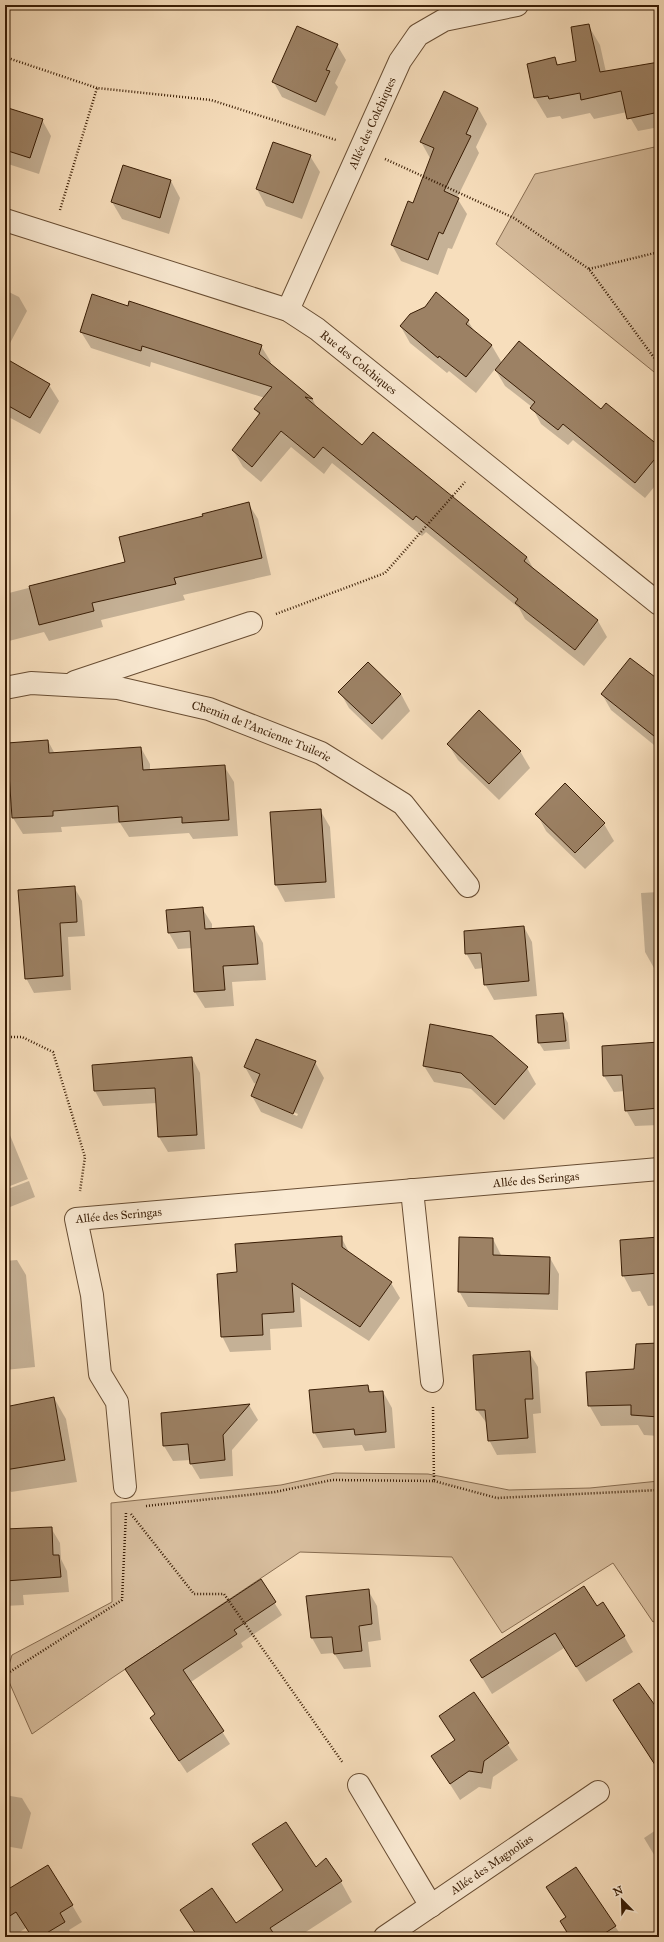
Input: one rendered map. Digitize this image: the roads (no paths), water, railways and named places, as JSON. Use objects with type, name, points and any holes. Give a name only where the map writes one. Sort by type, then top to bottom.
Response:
[{"type":"street","name":"Allée des Colchiques","points":[[288,310],[400,61],[418,35],[444,20],[517,5]]},
{"type":"street","name":"Rue des Colchiques","points":[[5,220],[288,310],[317,329],[659,604]]},
{"type":"street","points":[[64,685],[251,623]]},
{"type":"street","name":"Chemin de l'Ancienne Tuilerie","points":[[5,688],[31,683],[118,688],[209,709],[321,753],[403,804],[468,886]]},
{"type":"street","name":"Allée des Seringas","points":[[124,1487],[117,1402],[100,1374],[92,1295],[76,1219],[659,1169]]},
{"type":"street","points":[[412,1190],[432,1381]]},
{"type":"street","points":[[359,1784],[431,1906]]},
{"type":"street","name":"Allée des Magnolias","points":[[385,1937],[598,1792]]}]
